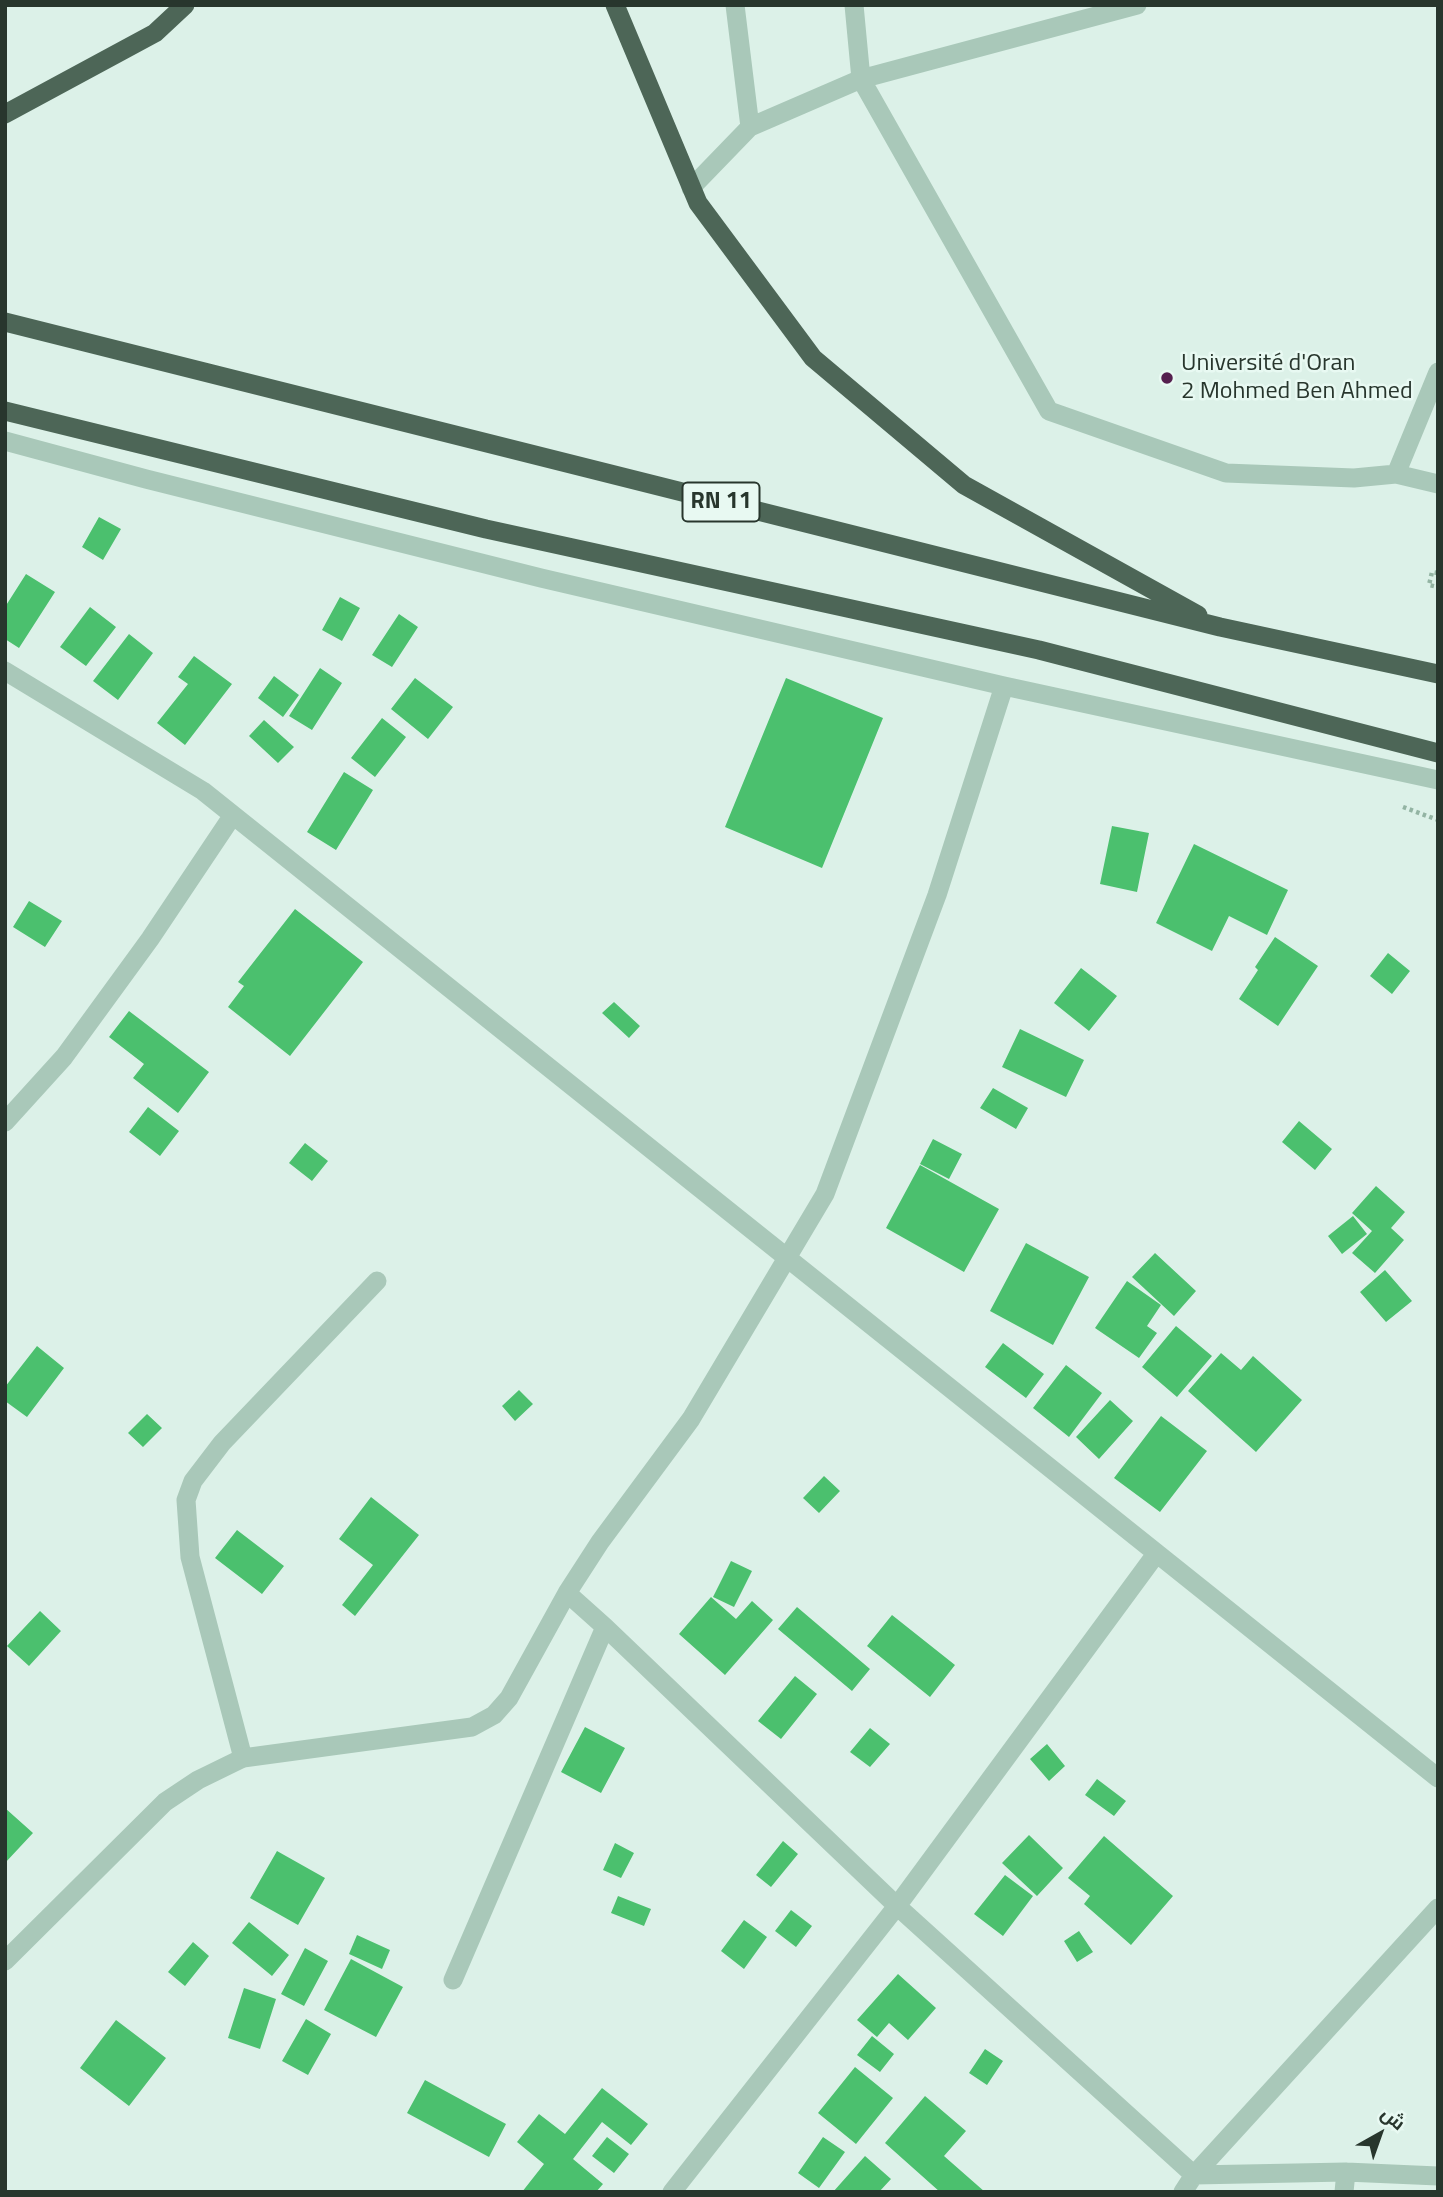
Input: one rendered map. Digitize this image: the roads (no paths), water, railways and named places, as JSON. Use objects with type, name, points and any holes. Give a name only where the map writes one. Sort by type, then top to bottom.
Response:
[{"type":"highway","points":[[5,114],[155,33],[185,5]]},
{"type":"highway","points":[[615,5],[698,203],[813,358],[964,485],[1220,627]]},
{"type":"highway","name":"RN 11","points":[[5,323],[1220,627],[1438,674]]},
{"type":"highway","points":[[5,411],[486,529],[1039,650],[1438,753]]},
{"type":"street","points":[[735,5],[750,127]]},
{"type":"street","points":[[854,5],[861,79],[1049,411],[1226,473],[1354,478],[1396,474],[1438,484]]},
{"type":"street","points":[[691,188],[750,127],[861,79],[1137,5]]},
{"type":"street","points":[[1396,474],[1438,372]]},
{"type":"street","points":[[5,442],[541,578],[1004,686],[1438,780]]},
{"type":"street","points":[[5,671],[203,791],[1438,1778]]},
{"type":"street","points":[[5,1961],[165,1802],[198,1780],[243,1758],[472,1727],[494,1715],[509,1698],[567,1593],[600,1542],[691,1419],[825,1194],[937,895],[1004,686]]},
{"type":"street","points":[[5,1122],[64,1057],[150,939],[233,815]]},
{"type":"street","points":[[243,1758],[190,1557],[187,1500],[193,1481],[222,1443],[377,1281]]},
{"type":"street","points":[[671,2192],[897,1906],[1156,1554]]},
{"type":"street","points":[[567,1593],[606,1627],[897,1906],[1194,2175],[1346,2172],[1438,2176]]},
{"type":"street","points":[[453,1980],[606,1627]]},
{"type":"street","points":[[1183,2192],[1194,2175],[1438,1908]]},
{"type":"street","points":[[1344,2192],[1346,2172]]},
{"type":"place","name":"Université d'Oran 2 Mohmed Ben Ahmed","points":[[1167,378]]}]
